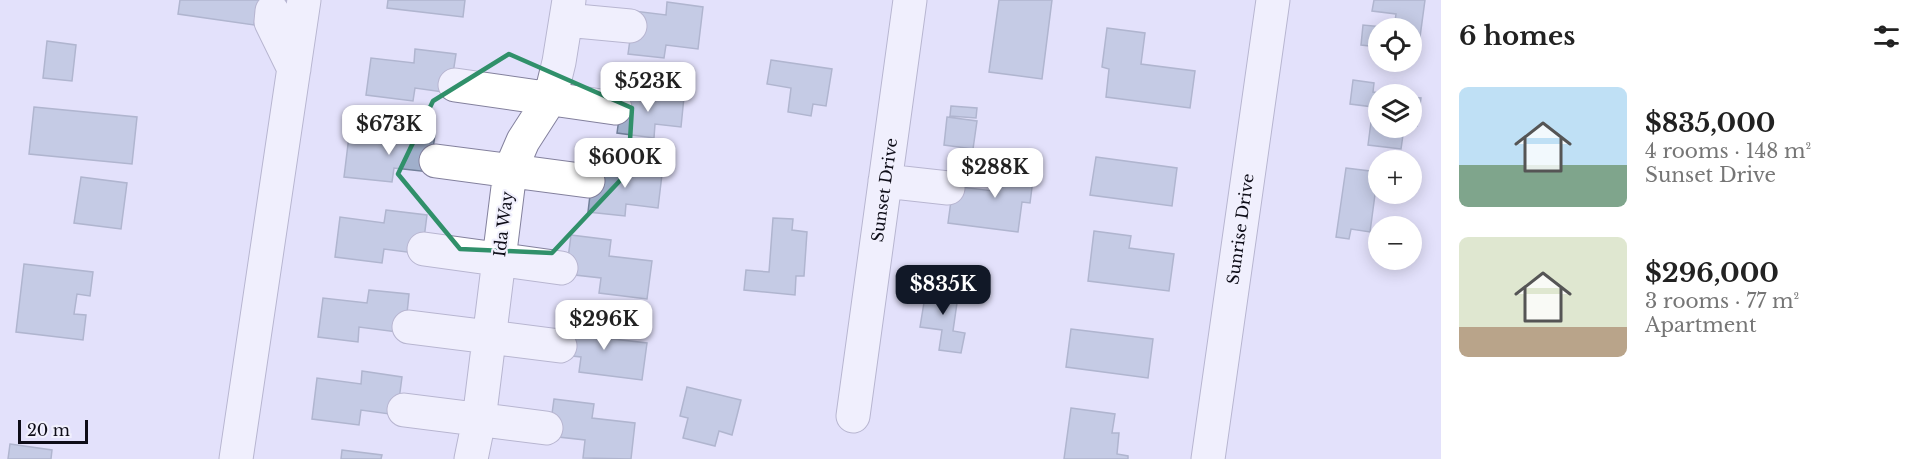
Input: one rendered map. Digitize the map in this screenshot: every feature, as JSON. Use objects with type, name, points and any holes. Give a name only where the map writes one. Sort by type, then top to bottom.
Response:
[{"type":"street","points":[[236,459],[304,0]]},
{"type":"street","name":"Sunset Drive","points":[[853,416],[910,0]]},
{"type":"street","name":"Sunrise Drive","points":[[1208,459],[1273,0]]},
{"type":"street","points":[[567,10],[630,27]]},
{"type":"street","name":"Ida Way","points":[[471,459],[479,420],[510,171],[523,141],[550,99],[560,62],[567,10]]},
{"type":"street","points":[[272,11],[271,22],[294,69]]},
{"type":"street","points":[[455,85],[615,108]]},
{"type":"street","points":[[436,161],[588,181]]},
{"type":"street","points":[[885,181],[948,188]]},
{"type":"street","points":[[424,249],[561,268]]},
{"type":"street","points":[[409,327],[560,346]]},
{"type":"street","points":[[404,410],[546,428]]},
{"type":"highlighted area","points":[[509,54],[632,108],[628,172],[552,253],[460,249],[398,174],[433,101]]},
{"type":"building","points":[[180,0],[294,0],[292,14],[256,8],[254,25],[178,14]]},
{"type":"building","points":[[388,0],[465,0],[463,17],[387,8]]},
{"type":"building","points":[[999,0],[1052,0],[1042,79],[989,72]]},
{"type":"building","points":[[1374,0],[1425,0],[1422,22],[1422,18],[1395,18],[1396,14],[1372,11]]},
{"type":"building","points":[[667,2],[703,7],[698,49],[666,45],[664,58],[628,54],[634,11],[666,15]]},
{"type":"building","points":[[1363,25],[1368,25],[1368,46],[1361,45]]},
{"type":"building","points":[[1107,28],[1145,33],[1141,64],[1195,71],[1190,108],[1106,97],[1109,69],[1102,67]]},
{"type":"building","points":[[47,41],[76,45],[72,81],[43,78]]},
{"type":"building","points":[[415,49],[456,54],[450,93],[415,88],[413,101],[366,95],[371,58],[414,63]]},
{"type":"building","points":[[771,60],[832,69],[826,106],[813,104],[811,116],[788,112],[791,88],[767,84]]},
{"type":"building","points":[[1353,80],[1374,83],[1368,84],[1368,106],[1350,104]]},
{"type":"building","points":[[623,90],[684,97],[681,127],[655,124],[654,138],[617,133]]},
{"type":"building","points":[[951,106],[977,108],[976,118],[950,116]]},
{"type":"building","points":[[34,107],[137,117],[132,164],[29,154]]},
{"type":"building","points":[[947,117],[977,121],[973,149],[944,145]]},
{"type":"building","points":[[395,130],[435,134],[430,172],[394,168],[392,182],[344,177],[349,136],[394,142]]},
{"type":"building","points":[[1369,138],[1403,138],[1401,149],[1368,145]]},
{"type":"building","points":[[1096,157],[1177,168],[1172,206],[1090,195]]},
{"type":"building","points":[[996,159],[1035,164],[1030,203],[1022,202],[1018,232],[948,223],[953,186],[993,191]]},
{"type":"building","points":[[627,162],[663,166],[658,208],[626,204],[625,216],[588,212],[593,170],[626,174]]},
{"type":"building","points":[[1346,168],[1368,171],[1368,204],[1374,204],[1372,216],[1368,216],[1368,232],[1351,229],[1349,239],[1336,237]]},
{"type":"building","points":[[81,177],[127,183],[121,229],[74,223]]},
{"type":"building","points":[[386,210],[427,215],[422,254],[384,249],[382,263],[335,257],[340,217],[384,223]]},
{"type":"building","points":[[773,218],[793,219],[792,230],[807,232],[804,276],[796,276],[795,295],[744,290],[746,270],[769,272]]},
{"type":"building","points":[[1094,231],[1131,236],[1129,248],[1174,254],[1169,291],[1088,281]]},
{"type":"building","points":[[571,235],[611,240],[609,256],[652,261],[647,299],[599,293],[601,278],[566,274]]},
{"type":"building","points":[[24,264],[93,272],[90,296],[77,294],[74,314],[86,315],[83,340],[16,332]]},
{"type":"building","points":[[927,284],[959,289],[953,331],[965,333],[961,353],[939,350],[942,330],[920,327]]},
{"type":"building","points":[[369,290],[409,294],[405,333],[359,327],[358,342],[318,337],[323,298],[367,303]]},
{"type":"building","points":[[568,319],[607,324],[605,338],[647,343],[642,380],[579,372],[581,357],[563,355]]},
{"type":"building","points":[[1071,329],[1153,339],[1148,378],[1066,367]]},
{"type":"building","points":[[362,371],[402,377],[397,415],[361,410],[359,425],[312,419],[317,378],[361,384]]},
{"type":"building","points":[[687,387],[741,400],[732,435],[719,431],[715,446],[683,438],[688,418],[680,416]]},
{"type":"building","points":[[554,399],[594,404],[592,418],[635,423],[631,459],[583,458],[585,440],[549,436]]},
{"type":"building","points":[[1071,408],[1115,414],[1112,433],[1119,433],[1117,454],[1128,456],[1128,459],[1064,459]]},
{"type":"building","points":[[10,444],[52,450],[51,459],[8,459]]},
{"type":"building","points":[[342,450],[382,455],[381,459],[341,459]]}]
